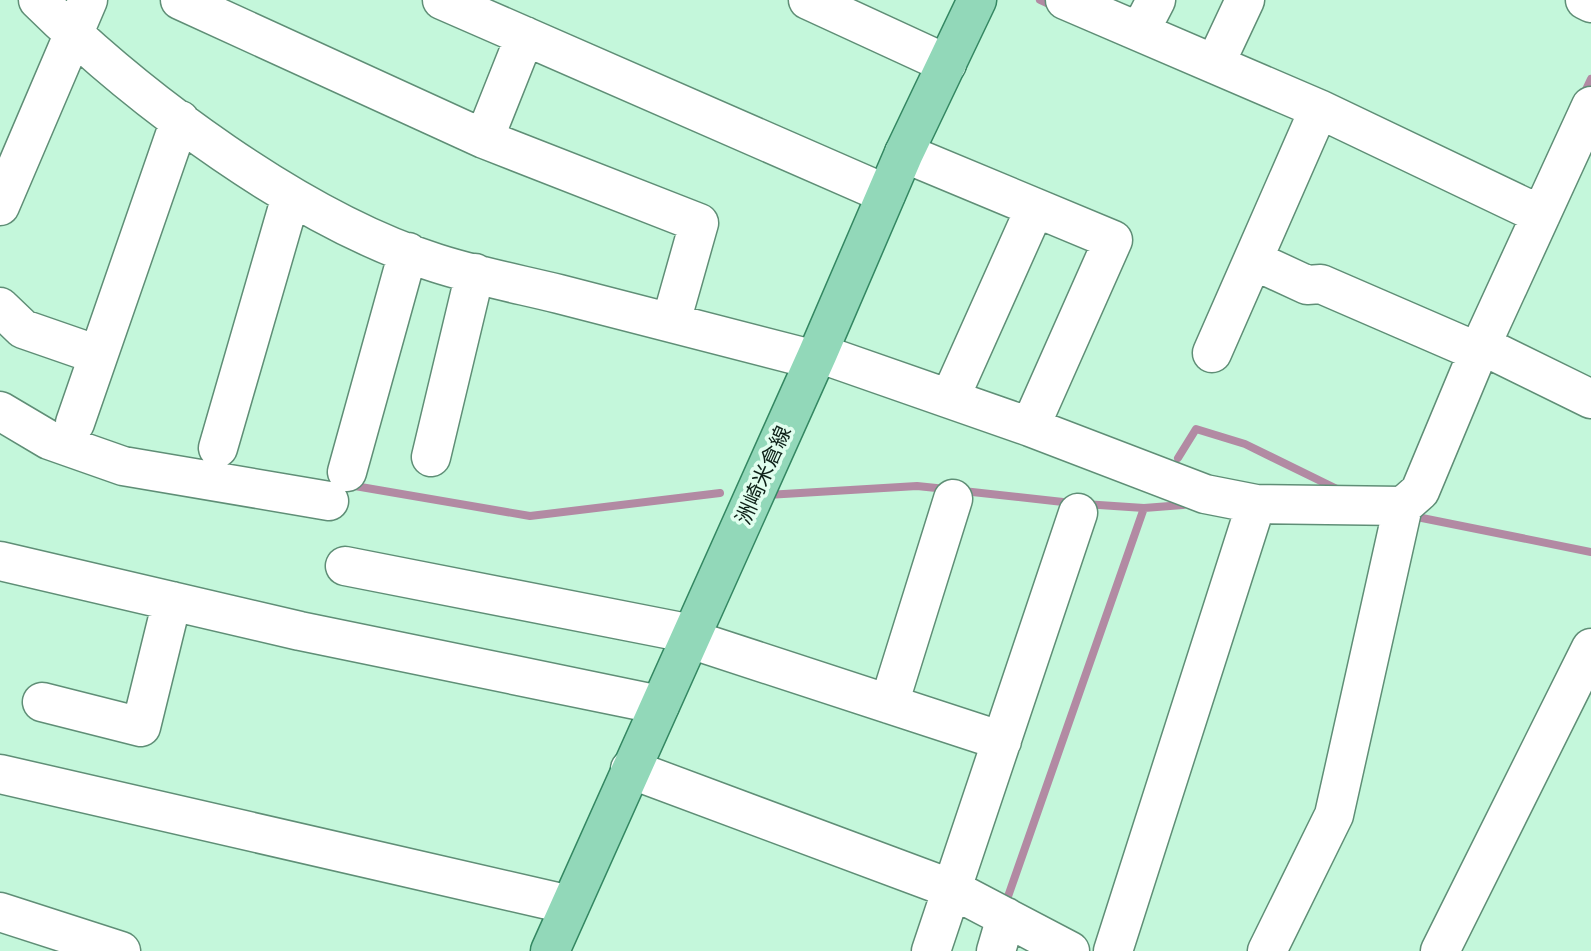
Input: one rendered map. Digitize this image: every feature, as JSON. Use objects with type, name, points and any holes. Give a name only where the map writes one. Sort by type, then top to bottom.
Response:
[{"type":"main road","name":"洲崎米倉線","points":[[550,951],[817,357],[904,153],[977,0]]},
{"type":"street","points":[[38,0],[72,34],[180,120],[291,196],[369,236],[436,263],[817,357],[950,398],[1205,494],[1256,504],[1403,506]]},
{"type":"street","points":[[0,206],[88,0]]},
{"type":"street","points":[[180,0],[484,139],[699,223],[671,322]]},
{"type":"street","points":[[442,0],[886,194]]},
{"type":"street","points":[[808,0],[947,64]]},
{"type":"street","points":[[1065,0],[1148,15],[1215,64],[1316,117],[1534,212]]},
{"type":"street","points":[[1215,64],[1245,0]]},
{"type":"street","points":[[1584,0],[1591,3]]},
{"type":"street","points":[[484,139],[524,36]]},
{"type":"street","points":[[1267,951],[1334,815],[1403,506],[1420,491],[1474,348],[1534,212],[1591,106]]},
{"type":"street","points":[[1212,353],[1316,117]]},
{"type":"street","points":[[75,423],[180,120]]},
{"type":"street","points":[[904,153],[1113,240],[1030,427]]},
{"type":"street","points":[[218,448],[291,196]]},
{"type":"street","points":[[950,398],[1035,208]]},
{"type":"street","points":[[0,411],[49,440],[123,466],[338,487],[408,252]]},
{"type":"street","points":[[1253,260],[1307,285],[1321,284],[1591,399]]},
{"type":"street","points":[[430,457],[475,273]]},
{"type":"street","points":[[0,307],[23,329],[98,355]]},
{"type":"street","points":[[889,704],[953,499]]},
{"type":"street","points":[[1113,951],[1256,504]]},
{"type":"street","points":[[931,951],[1077,513]]},
{"type":"street","points":[[0,561],[300,631],[660,705]]},
{"type":"street","points":[[345,566],[691,636],[1002,741]]},
{"type":"street","points":[[42,702],[141,727],[172,601]]},
{"type":"street","points":[[1440,951],[1591,648]]},
{"type":"street","points":[[630,769],[952,889],[1001,934],[1070,951]]},
{"type":"street","points":[[0,774],[570,905]]},
{"type":"street","points":[[0,912],[121,951]]},
{"type":"waterway","points":[[1040,0],[1055,7]]},
{"type":"waterway","points":[[1583,96],[1591,79]]},
{"type":"waterway","points":[[1178,458],[1196,429],[1245,444],[1337,489]]},
{"type":"waterway","points":[[349,485],[530,516],[720,493]]},
{"type":"waterway","points":[[767,495],[917,486],[946,489]]},
{"type":"waterway","points":[[963,491],[1072,503]]},
{"type":"waterway","points":[[1005,905],[1144,508],[1084,504]]},
{"type":"waterway","points":[[1144,508],[1183,505]]},
{"type":"waterway","points":[[1412,516],[1591,552]]}]
